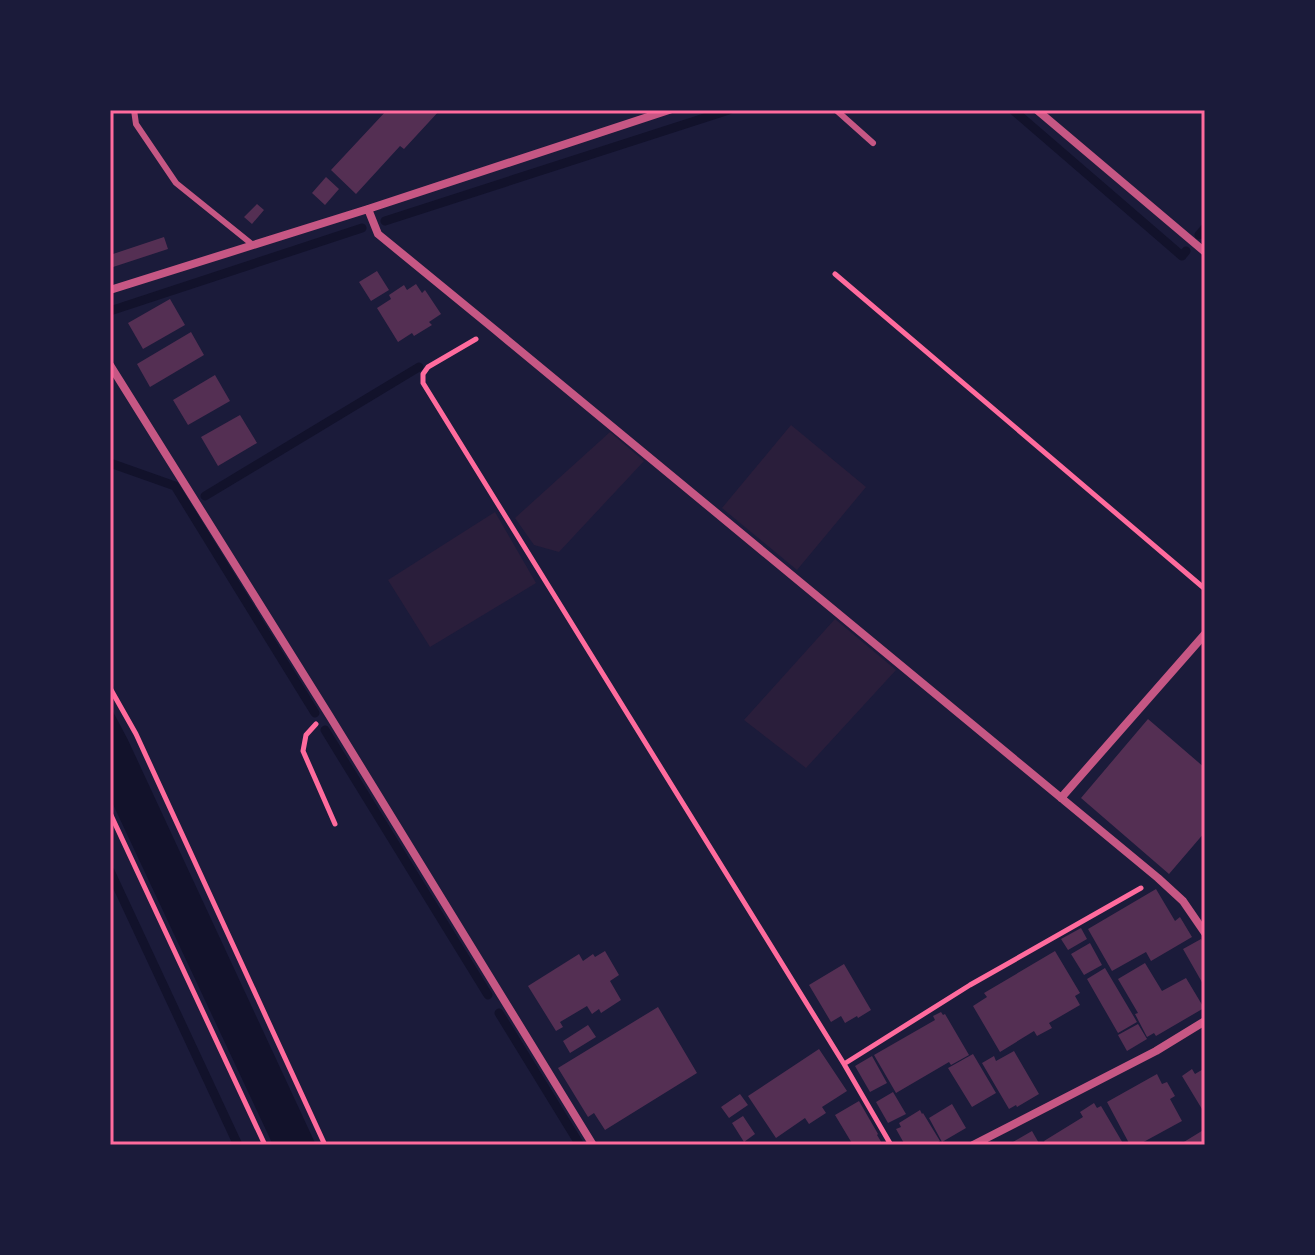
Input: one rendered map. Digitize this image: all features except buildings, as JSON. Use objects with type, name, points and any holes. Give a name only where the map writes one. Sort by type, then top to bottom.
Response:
[{"type":"street","points":[[110,290],[669,110]]},
{"type":"street","points":[[1037,110],[1205,252]]},
{"type":"street","points":[[368,209],[378,234],[1158,878],[1183,901],[1205,933]]},
{"type":"street","points":[[110,365],[593,1145]]},
{"type":"street","points":[[1061,798],[1205,634]]},
{"type":"street","points":[[973,1145],[1156,1051],[1205,1021]]},
{"type":"lane","points":[[134,110],[136,124],[176,183],[253,245]]},
{"type":"lane","points":[[836,110],[873,143]]},
{"type":"path","points":[[835,274],[1205,589]]},
{"type":"path","points":[[494,329],[428,367],[423,374],[423,383],[891,1145]]},
{"type":"path","points":[[110,688],[136,734],[325,1145]]},
{"type":"path","points":[[329,715],[306,735],[303,751],[335,824]]},
{"type":"path","points":[[110,813],[265,1145]]},
{"type":"path","points":[[844,1064],[970,985],[1158,878]]},
{"type":"shaded area","points":[[791,425],[866,487],[797,570],[722,508]]},
{"type":"shaded area","points":[[610,432],[644,461],[559,552],[534,545],[515,518]]},
{"type":"shaded area","points":[[495,512],[536,583],[430,647],[388,580]]},
{"type":"shaded area","points":[[835,619],[896,670],[806,768],[744,720]]},
{"type":"shaded area","points":[[110,706],[316,1145],[273,1145],[110,798]]},
{"type":"waterway","points":[[385,221],[729,110]]},
{"type":"waterway","points":[[1013,110],[1182,256],[1186,251]]},
{"type":"waterway","points":[[110,311],[362,228]]},
{"type":"waterway","points":[[1199,235],[1205,228]]},
{"type":"waterway","points":[[205,496],[419,367]]},
{"type":"waterway","points":[[110,463],[175,486],[315,713]]},
{"type":"waterway","points":[[325,730],[488,995]]},
{"type":"waterway","points":[[110,871],[238,1145]]},
{"type":"waterway","points":[[499,1013],[580,1145]]}]
